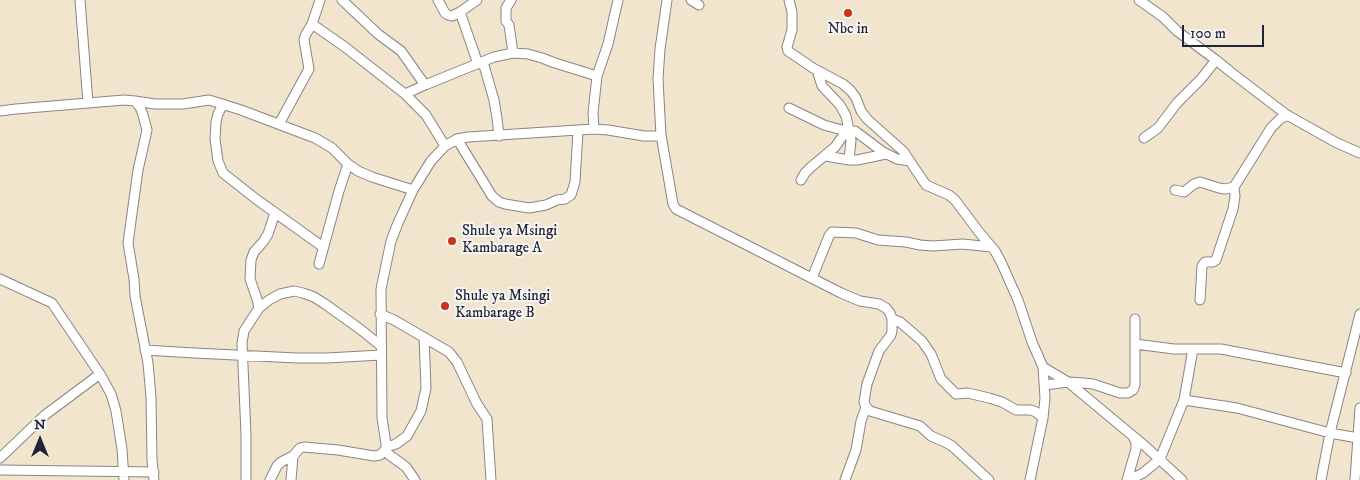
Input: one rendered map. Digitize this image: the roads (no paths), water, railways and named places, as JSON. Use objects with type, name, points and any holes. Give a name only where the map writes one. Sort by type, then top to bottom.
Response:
[{"type":"street","points":[[80,0],[88,103]]},
{"type":"street","points":[[279,124],[308,69],[304,40],[320,0]]},
{"type":"street","points":[[342,0],[378,34],[402,51],[425,85]]},
{"type":"street","points":[[438,0],[445,13],[452,16],[477,0]]},
{"type":"street","points":[[511,0],[506,8],[506,21],[509,26],[512,53]]},
{"type":"street","points":[[594,129],[593,113],[597,76],[608,44],[618,0]]},
{"type":"street","points":[[667,0],[660,48],[658,79],[661,136],[673,204],[676,209],[851,298],[879,304],[886,308],[890,312],[892,319],[892,331],[879,351],[867,384],[864,402],[866,407],[870,411],[920,426],[932,436],[952,446],[989,480]]},
{"type":"street","points":[[789,0],[792,12],[792,30],[787,47],[788,51],[843,84],[851,91],[867,119],[903,151],[926,185],[949,195],[955,200],[1001,262],[1043,368],[1045,385],[1043,418],[1030,480]]},
{"type":"street","points":[[1140,0],[1288,116],[1337,143],[1360,153]]},
{"type":"street","points":[[460,12],[494,100],[499,136]]},
{"type":"street","points":[[312,24],[405,94],[426,116],[445,146]]},
{"type":"street","points":[[405,94],[480,63],[512,53],[528,54],[597,76]]},
{"type":"street","points":[[1144,138],[1158,128],[1177,103],[1201,79],[1216,60]]},
{"type":"street","points":[[817,70],[822,86],[844,111],[851,140],[849,160]]},
{"type":"street","points":[[0,111],[124,100],[155,104],[183,104],[209,100],[279,124],[323,142],[338,152],[348,164],[358,171],[413,190]]},
{"type":"street","points":[[0,470],[154,476],[151,397],[146,350],[135,296],[128,243],[138,170],[147,130],[144,115],[135,101]]},
{"type":"street","points":[[223,104],[218,114],[215,128],[216,151],[223,173],[323,247]]},
{"type":"street","points":[[789,108],[824,124],[858,133],[886,154],[897,159],[910,161]]},
{"type":"street","points":[[1175,190],[1184,192],[1197,182],[1219,188],[1230,189],[1234,187],[1272,128],[1280,119],[1288,116]]},
{"type":"street","points":[[415,480],[406,467],[385,449],[382,418],[381,288],[391,241],[398,223],[413,190],[431,161],[445,146],[457,139],[594,129],[655,137],[661,136]]},
{"type":"street","points":[[801,180],[811,167],[835,147],[848,130]]},
{"type":"street","points":[[457,139],[492,196],[505,204],[529,208],[546,205],[571,195],[575,182],[578,131]]},
{"type":"street","points":[[826,156],[857,160],[886,154]]},
{"type":"street","points":[[319,264],[348,164]]},
{"type":"street","points":[[1200,300],[1202,266],[1206,262],[1216,260],[1233,209],[1234,187]]},
{"type":"street","points":[[259,308],[250,279],[251,260],[254,252],[268,234],[275,213]]},
{"type":"street","points":[[812,278],[832,232],[856,233],[878,240],[933,246],[963,244],[991,247]]},
{"type":"street","points":[[0,279],[52,303],[100,374],[111,394],[116,411],[124,475]]},
{"type":"street","points":[[246,480],[246,434],[241,355],[244,331],[259,308],[280,294],[294,291],[303,293],[314,297],[360,328],[381,350]]},
{"type":"street","points":[[380,314],[449,352],[457,362],[477,404],[486,416],[491,480]]},
{"type":"street","points":[[1321,480],[1330,433],[1360,314]]},
{"type":"street","points":[[892,319],[900,322],[922,341],[931,354],[941,379],[956,394],[968,393],[989,398],[1002,402],[1016,410],[1031,410],[1043,418]]},
{"type":"street","points":[[1045,385],[1068,382],[1093,384],[1120,393],[1128,393],[1133,390],[1135,384],[1135,319]]},
{"type":"street","points":[[291,480],[293,456],[296,451],[304,447],[374,456],[380,455],[385,449],[407,436],[424,404],[426,388],[424,337]]},
{"type":"street","points":[[1134,344],[1174,349],[1221,349],[1346,373]]},
{"type":"street","points":[[1128,479],[1143,473],[1160,459],[1184,400],[1193,349]]},
{"type":"street","points":[[146,350],[327,358],[381,350]]},
{"type":"street","points":[[1043,368],[1068,382],[1160,459],[1182,480]]},
{"type":"street","points":[[0,458],[44,415],[100,374]]},
{"type":"street","points":[[1184,400],[1237,408],[1330,433],[1358,438]]},
{"type":"street","points":[[845,480],[856,450],[861,421],[866,407]]},
{"type":"street","points":[[1355,480],[1360,408]]},
{"type":"street","points":[[1128,479],[1136,449],[1136,443],[1132,436]]},
{"type":"street","points":[[270,480],[277,466],[293,456]]},
{"type":"place","name":"Nbc in","points":[[848,13]]},
{"type":"place","name":"Shule ya Msingi Kambarage A","points":[[452,241]]},
{"type":"place","name":"Shule ya Msingi Kambarage B","points":[[445,306]]}]
